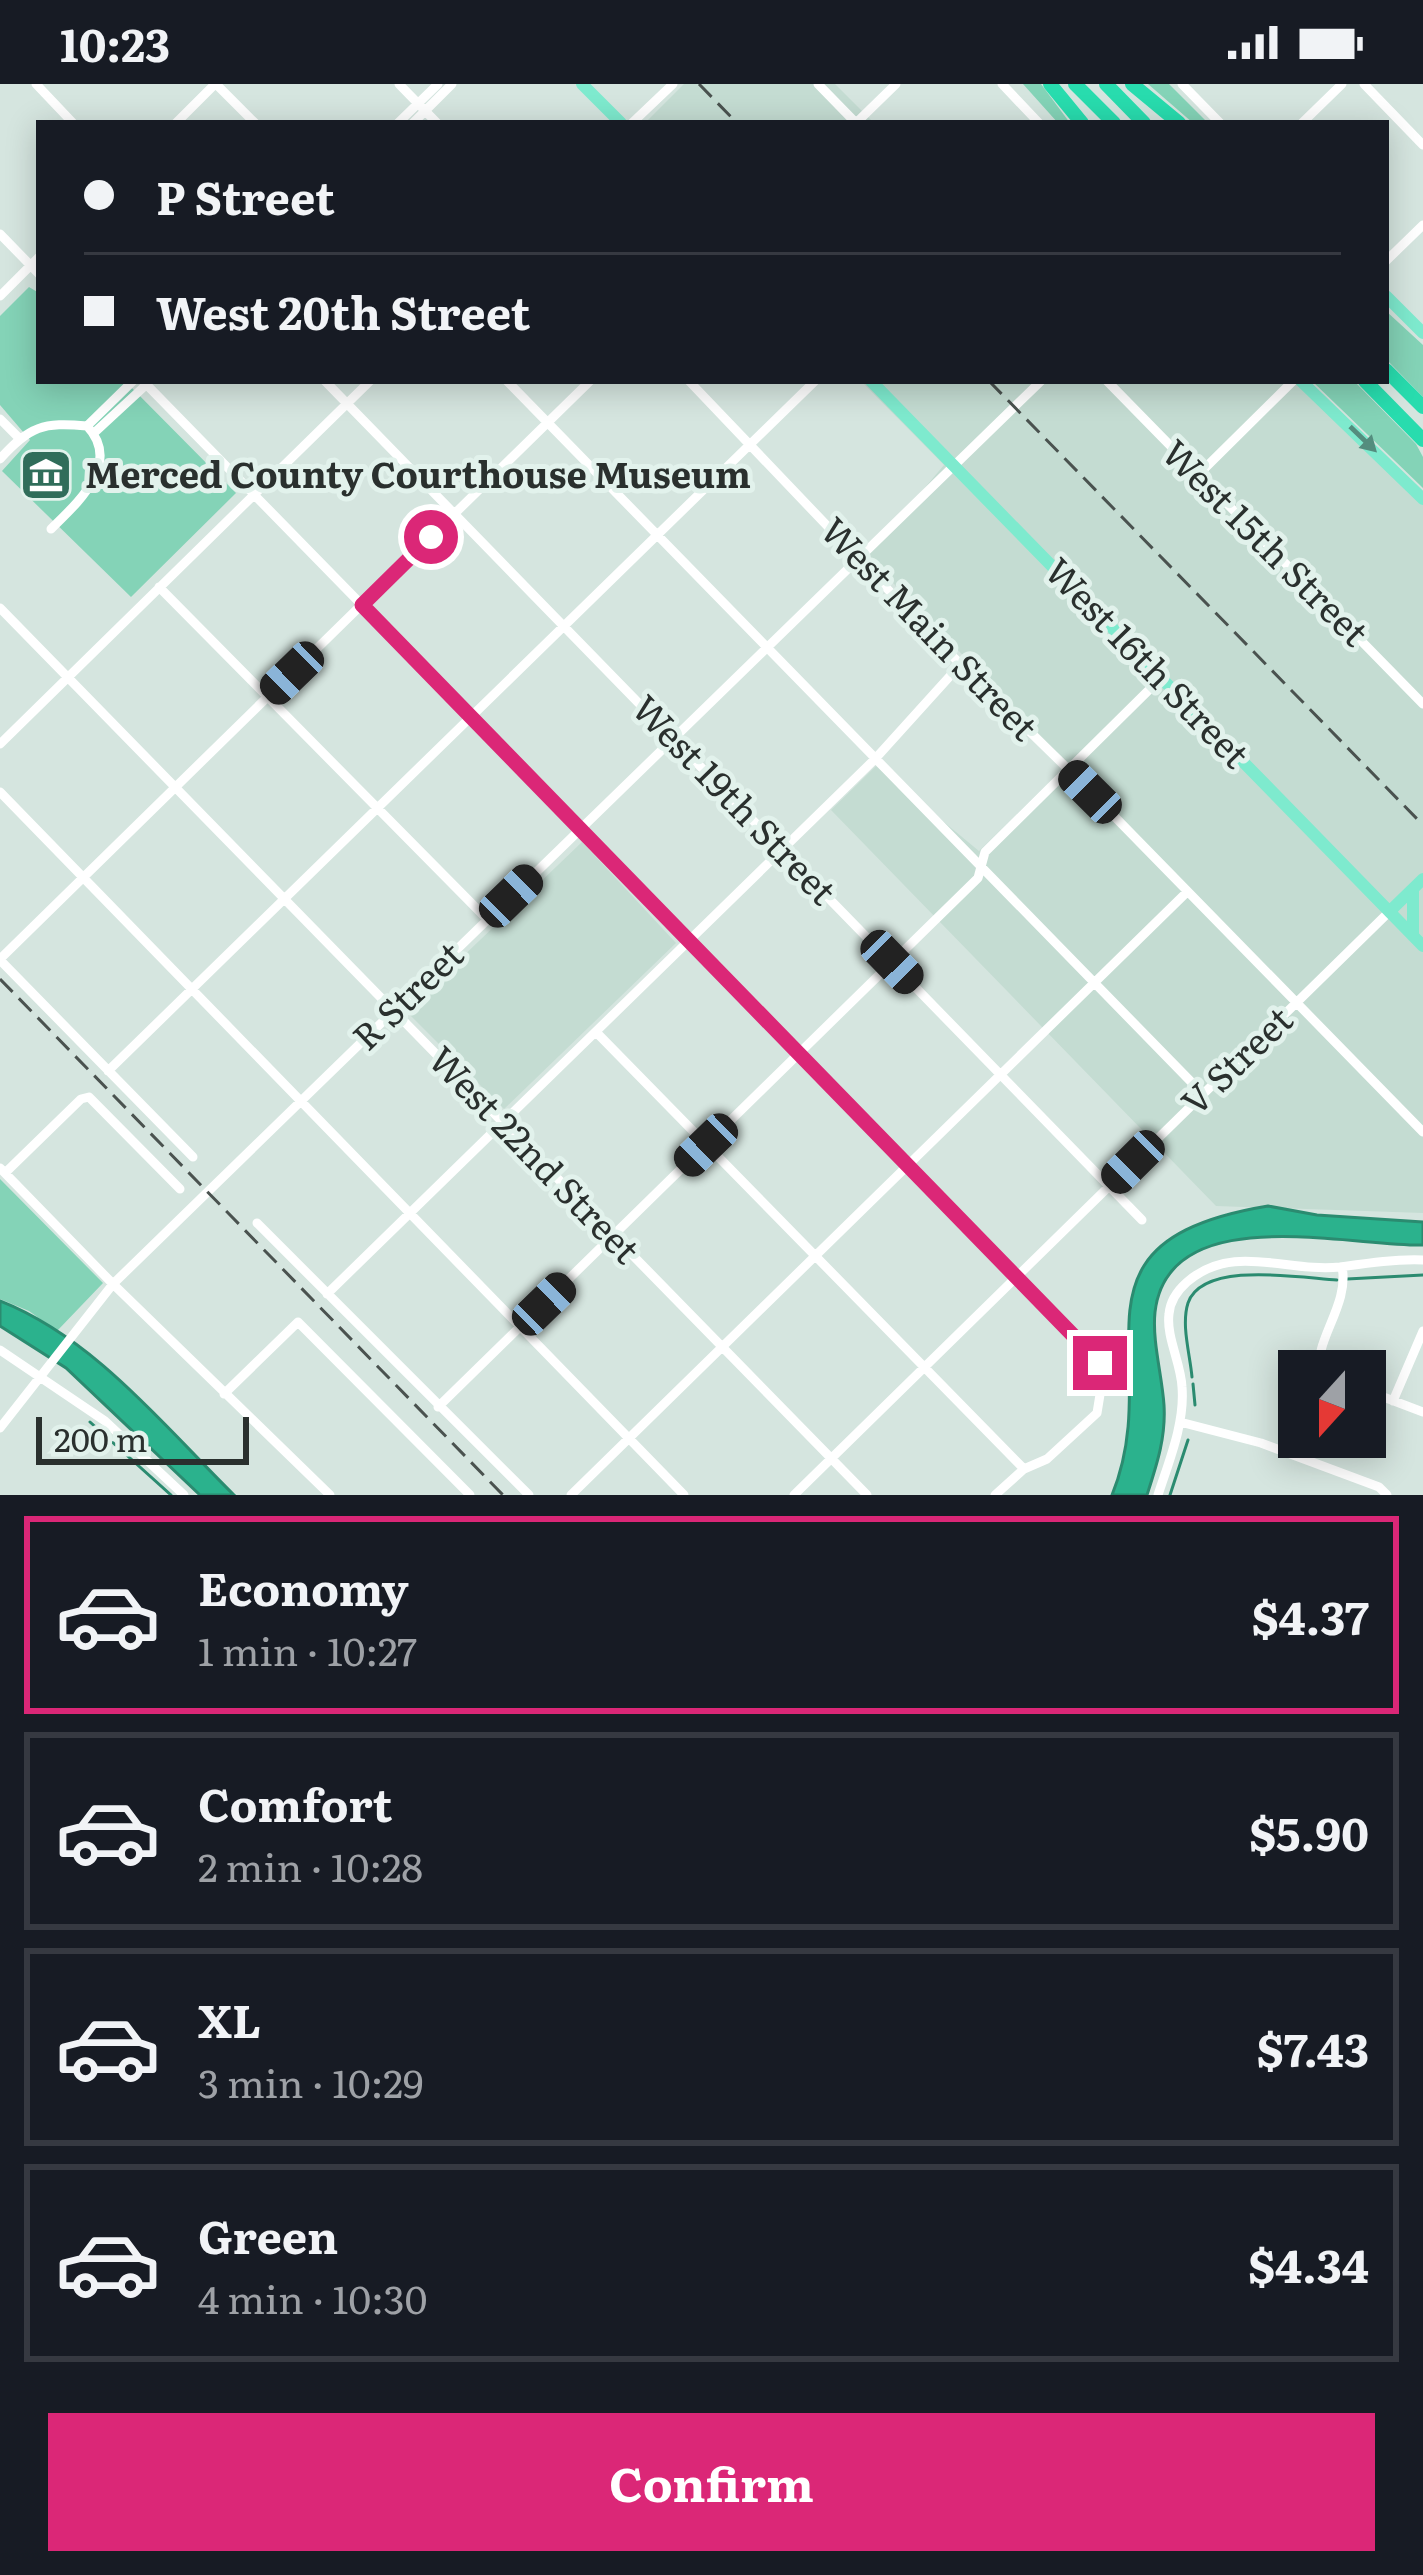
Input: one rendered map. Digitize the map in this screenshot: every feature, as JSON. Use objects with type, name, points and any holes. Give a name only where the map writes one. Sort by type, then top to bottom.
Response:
[{"type":"highway","points":[[1050,84],[1080,120]]},
{"type":"highway","points":[[1075,84],[1111,120]]},
{"type":"highway","points":[[1106,84],[1141,120]]},
{"type":"highway","points":[[1132,84],[1175,120]]},
{"type":"highway","points":[[1389,373],[1423,407]]},
{"type":"highway","points":[[1369,384],[1423,440]]},
{"type":"main road","points":[[583,84],[618,120]]},
{"type":"main road","points":[[1389,299],[1423,334]]},
{"type":"main road","name":"West 16th Street","points":[[874,384],[1418,941]]},
{"type":"main road","points":[[1299,384],[1423,499]]},
{"type":"main road","points":[[1418,884],[1418,941]]},
{"type":"main road","name":"V Street","points":[[1390,911],[1418,884]]},
{"type":"street","points":[[36,84],[70,120]]},
{"type":"street","points":[[179,120],[216,84],[252,120]]},
{"type":"street","points":[[399,84],[434,120]]},
{"type":"street","points":[[415,120],[438,84]]},
{"type":"street","points":[[402,120],[452,84]]},
{"type":"street","points":[[635,120],[673,84]]},
{"type":"street","points":[[818,84],[853,120]]},
{"type":"street","points":[[859,120],[896,84]]},
{"type":"street","points":[[1002,84],[1036,120]]},
{"type":"street","points":[[1182,84],[1217,120]]},
{"type":"street","points":[[1305,120],[1342,84]]},
{"type":"street","points":[[1364,84],[1423,145]]},
{"type":"street","points":[[1389,258],[1423,225]]},
{"type":"street","points":[[0,234],[36,266],[0,296]]},
{"type":"street","points":[[90,430],[130,384]]},
{"type":"street","points":[[0,458],[19,438],[42,426],[90,430],[144,384]]},
{"type":"street","points":[[148,384],[1100,1363],[1104,1370],[1101,1405],[1047,1460],[1024,1469],[995,1495]]},
{"type":"street","name":"West 19th Street","points":[[328,384],[1142,1220]]},
{"type":"street","points":[[0,744],[367,384]]},
{"type":"street","points":[[510,384],[1203,1094]]},
{"type":"street","points":[[193,1157],[0,959],[587,384]]},
{"type":"street","name":"West Main Street","points":[[691,384],[960,665],[1423,1132]]},
{"type":"street","points":[[108,1071],[811,384]]},
{"type":"street","name":"R Street","points":[[0,1428],[113,1284],[1038,384]]},
{"type":"street","name":"West 15th Street","points":[[1110,384],[1423,704]]},
{"type":"street","points":[[1197,476],[1293,384]]},
{"type":"street","points":[[0,419],[19,438]]},
{"type":"street","points":[[51,529],[94,485],[99,462],[90,430]]},
{"type":"street","points":[[159,587],[488,919]]},
{"type":"street","name":"West 22nd Street","points":[[0,608],[867,1495]]},
{"type":"street","points":[[327,1294],[875,759],[960,665]]},
{"type":"street","points":[[438,1407],[978,878],[985,852],[1161,678]]},
{"type":"street","points":[[0,792],[684,1495]]},
{"type":"street","points":[[560,1495],[574,1494],[1187,892]]},
{"type":"street","name":"V Street","points":[[794,1495],[1390,911]]},
{"type":"street","points":[[596,1032],[1024,1469]]},
{"type":"street","points":[[180,1189],[88,1097],[3,1170],[330,1495]]},
{"type":"street","points":[[257,1223],[529,1495]]},
{"type":"street","points":[[1158,1495],[1180,1422],[1183,1385],[1168,1321],[1170,1307],[1183,1286],[1207,1270],[1254,1259],[1344,1276],[1373,1260],[1423,1260]]},
{"type":"street","points":[[1325,1350],[1344,1276]]},
{"type":"street","points":[[224,1394],[298,1322],[470,1495]]},
{"type":"street","points":[[1394,1401],[1423,1331]]},
{"type":"street","points":[[0,1350],[42,1373],[105,1420],[184,1495]]},
{"type":"street","points":[[1386,1398],[1423,1412]]},
{"type":"street","points":[[1180,1422],[1261,1443],[1379,1487],[1387,1495]]},
{"type":"shaded area","points":[[684,84],[835,84],[871,120],[648,120]]},
{"type":"shaded area","points":[[1023,84],[1041,84],[1068,120],[1055,120]]},
{"type":"shaded area","points":[[1148,84],[1169,84],[1205,120],[1190,120]]},
{"type":"shaded area","points":[[29,287],[36,291],[36,384],[128,384],[236,493],[131,597],[2,471],[30,440],[0,405],[0,316]]},
{"type":"shaded area","points":[[1389,314],[1423,345],[1423,397],[1389,362]]},
{"type":"shaded area","points":[[864,384],[1307,384],[1423,491],[1423,1213],[1216,1206],[831,810],[876,766],[979,851],[1068,764],[867,556],[944,465]]},
{"type":"shaded area","points":[[1315,384],[1357,384],[1416,444],[1423,457],[1423,488]]},
{"type":"shaded area","points":[[582,842],[676,943],[504,1109],[406,1011]]},
{"type":"shaded area","points":[[0,1179],[103,1283],[57,1331],[29,1311],[0,1299]]},
{"type":"shaded area","points":[[1268,1206],[1317,1215],[1423,1222],[1423,1245],[1266,1237],[1226,1242],[1192,1254],[1167,1277],[1155,1312],[1164,1417],[1147,1495],[1112,1495],[1126,1445],[1130,1313],[1138,1277],[1160,1247],[1201,1223]]},
{"type":"shaded area","points":[[0,1301],[34,1317],[97,1360],[234,1495],[200,1495],[66,1368],[0,1326]]},
{"type":"waterway","points":[[1347,1279],[1423,1275]]},
{"type":"waterway","points":[[1192,1377],[1185,1321],[1188,1303],[1197,1290],[1233,1276],[1337,1280]]},
{"type":"waterway","points":[[1193,1384],[1195,1405]]},
{"type":"waterway","points":[[90,1422],[171,1495]]},
{"type":"waterway","points":[[1170,1495],[1188,1440]]},
{"type":"railway","points":[[699,84],[734,120]]},
{"type":"railway","points":[[992,384],[1423,825]]},
{"type":"railway","points":[[0,979],[503,1495]]},
{"type":"place","name":"Merced County Courthouse Museum","points":[[46,475]]},
{"type":"route","points":[[431,537],[362,605],[1100,1363]]}]
